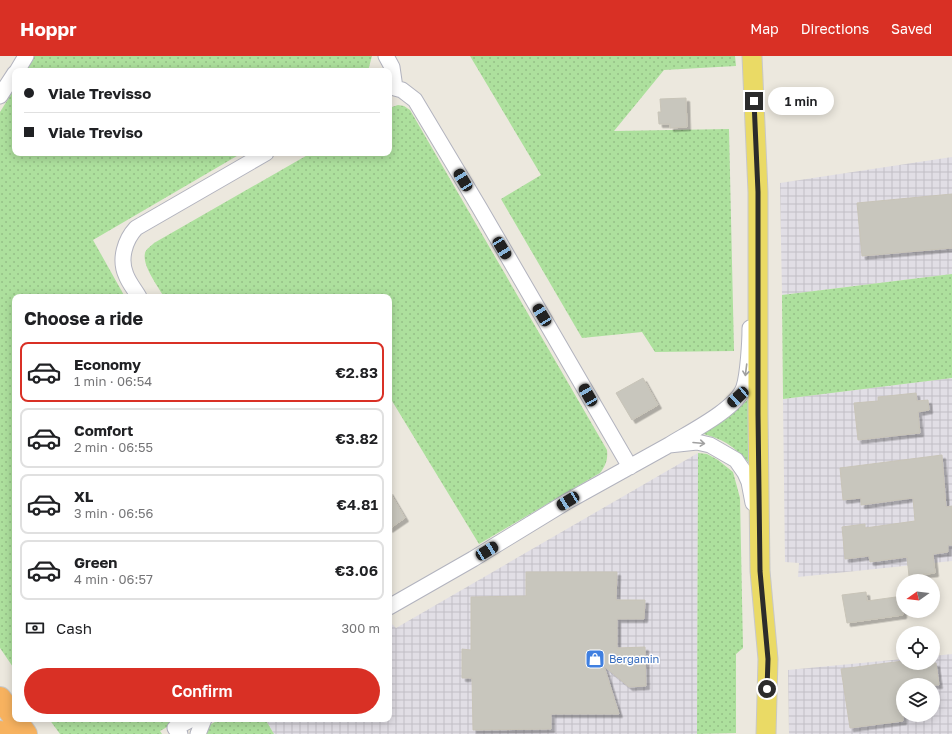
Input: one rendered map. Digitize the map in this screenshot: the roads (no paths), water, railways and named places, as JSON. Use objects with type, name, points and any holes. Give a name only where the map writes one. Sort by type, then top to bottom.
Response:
[{"type":"highway","points":[[0,698],[12,715]]},
{"type":"highway","points":[[17,722],[26,734]]},
{"type":"main road","points":[[752,56],[758,192],[760,571],[768,659],[766,734]]},
{"type":"main road","points":[[754,734],[755,645],[760,571]]},
{"type":"street","points":[[18,68],[26,56]]},
{"type":"street","points":[[386,56],[392,67],[392,88],[402,90],[415,100],[630,467]]},
{"type":"street","points":[[0,96],[12,78]]},
{"type":"street","points":[[137,294],[125,274],[123,256],[129,236],[136,228],[261,156]]},
{"type":"street","points":[[392,605],[473,559],[568,501],[669,445],[714,417],[738,397],[744,387],[750,330],[750,264],[758,192]]},
{"type":"street","points":[[669,445],[697,442],[710,445],[736,460],[745,473],[751,490],[755,548],[760,571]]},
{"type":"street","points":[[180,734],[175,728],[186,722]]},
{"type":"street","points":[[198,734],[203,722]]},
{"type":"place","name":"Bergamin","points":[[595,659]]}]
